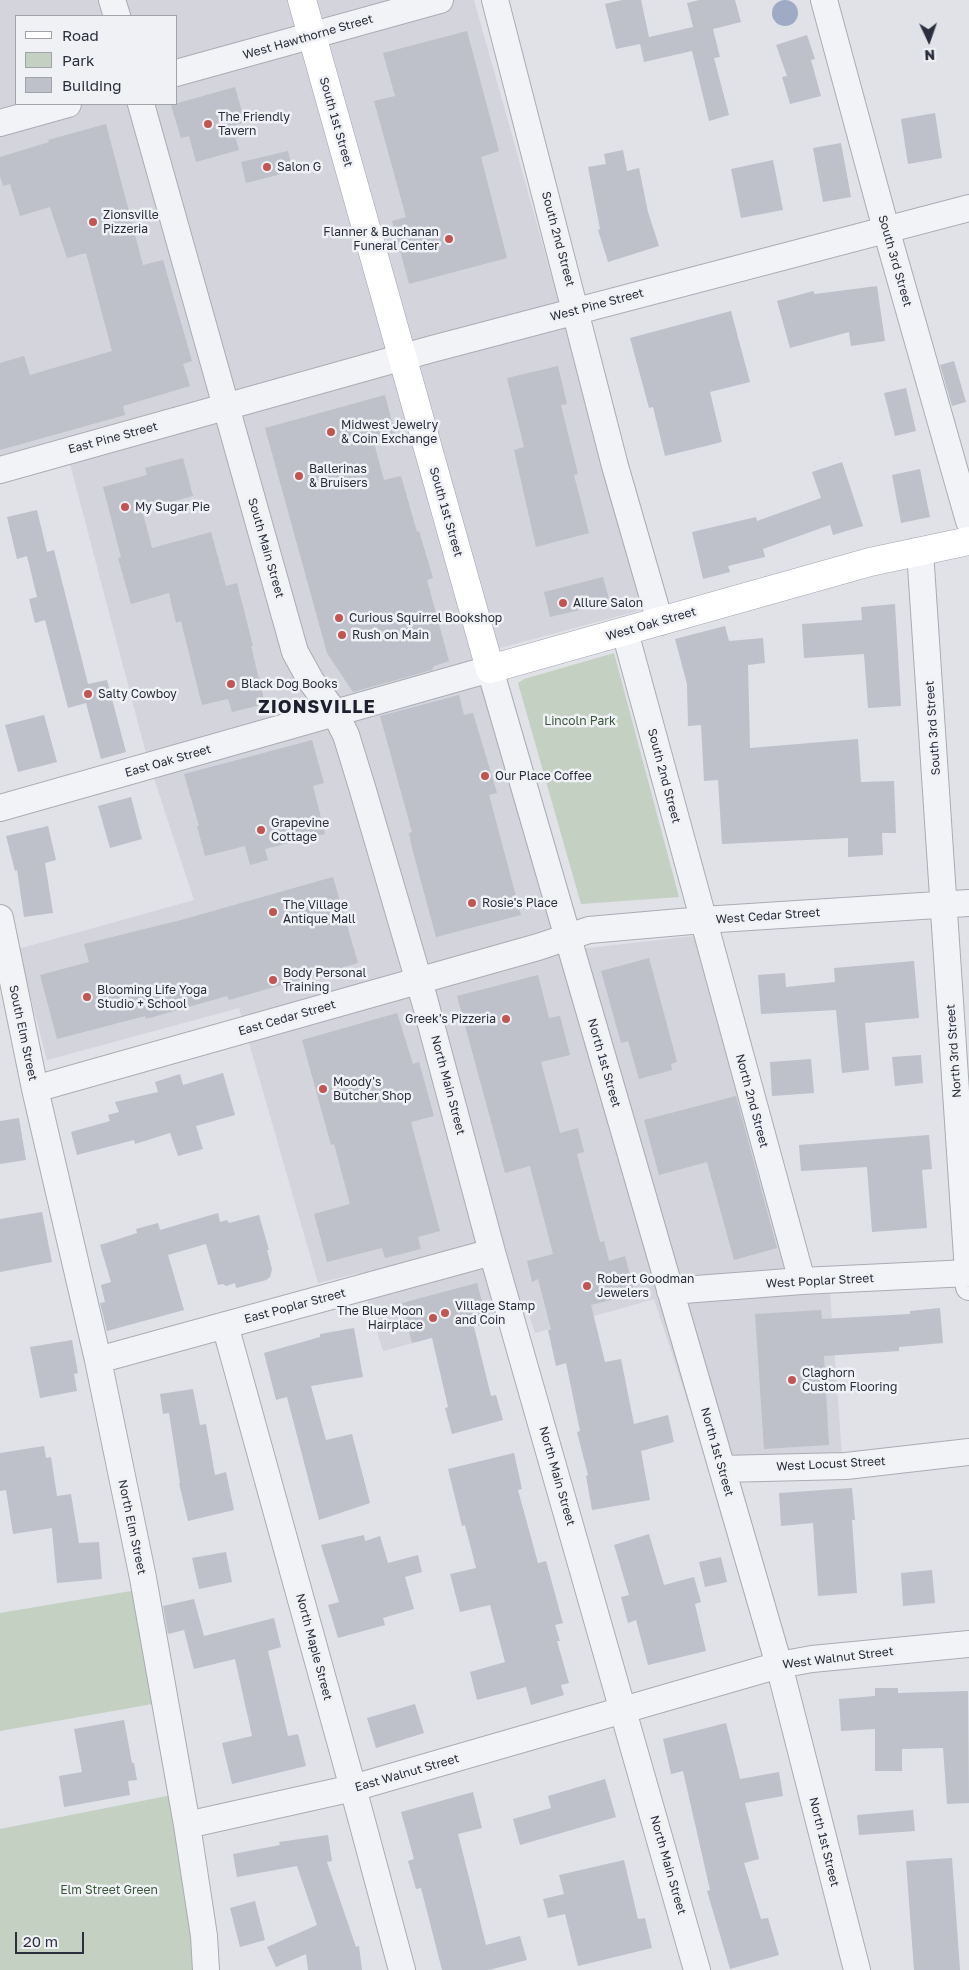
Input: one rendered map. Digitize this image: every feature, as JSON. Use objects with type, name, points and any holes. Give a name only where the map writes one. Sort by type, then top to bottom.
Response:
[{"type":"main road","name":"South 1st Street","points":[[302,0],[490,669]]},
{"type":"main road","name":"West Oak Street","points":[[490,669],[862,564],[969,542]]},
{"type":"street","points":[[112,0],[117,15]]},
{"type":"street","name":"West Hawthorne Street","points":[[178,72],[440,0]]},
{"type":"street","name":"South 2nd Street","points":[[495,0],[616,466],[660,622]]},
{"type":"street","name":"South 3rd Street","points":[[824,0],[886,229],[969,521]]},
{"type":"street","points":[[0,123],[64,105]]},
{"type":"street","name":"South Main Street","points":[[141,105],[294,652],[311,681],[335,713],[346,735],[418,980]]},
{"type":"street","name":"West Pine Street","points":[[226,408],[402,357],[969,208]]},
{"type":"street","name":"East Pine Street","points":[[0,470],[226,408]]},
{"type":"street","name":"South 3rd Street","points":[[920,551],[957,904]]},
{"type":"street","name":"South 2nd Street","points":[[625,632],[703,920]]},
{"type":"street","name":"West Oak Street","points":[[335,713],[490,669]]},
{"type":"street","name":"South 1st Street","points":[[490,669],[567,936]]},
{"type":"street","name":"East Oak Street","points":[[0,808],[335,713]]},
{"type":"street","name":"West Cedar Street","points":[[567,936],[589,930],[703,920],[957,904]]},
{"type":"street","name":"North 3rd Street","points":[[957,904],[969,1278]]},
{"type":"street","name":"South Elm Street","points":[[0,918],[35,1089]]},
{"type":"street","name":"North 2nd Street","points":[[703,920],[802,1281]]},
{"type":"street","name":"East Cedar Street","points":[[35,1089],[538,947],[567,936]]},
{"type":"street","name":"North 1st Street","points":[[567,936],[779,1665],[857,1970]]},
{"type":"street","name":"North Main Street","points":[[418,980],[492,1252],[697,1970]]},
{"type":"street","name":"North Elm Street","points":[[35,1089],[98,1360],[143,1578],[187,1825],[204,1936],[206,1970]]},
{"type":"street","name":"East Poplar Street","points":[[98,1360],[492,1252]]},
{"type":"street","name":"West Poplar Street","points":[[670,1290],[802,1281],[969,1278]]},
{"type":"street","name":"North Maple Street","points":[[225,1325],[354,1788],[402,1970]]},
{"type":"street","name":"West Locust Street","points":[[722,1469],[846,1466],[969,1452]]},
{"type":"street","name":"West Walnut Street","points":[[624,1711],[779,1665],[812,1659],[969,1644]]},
{"type":"street","name":"East Walnut Street","points":[[187,1825],[354,1788],[624,1711]]},
{"type":"shaded area","points":[[0,0],[474,0],[645,609],[478,654],[570,950],[694,936],[795,1295],[830,1294],[842,1454],[710,1470],[654,1299],[535,1333],[528,1312],[383,1351],[359,1273],[318,1283],[239,1008],[47,1060],[18,949],[194,900],[147,757],[64,441],[0,459]]},
{"type":"green space","name":"Lincoln Park","points":[[614,653],[679,897],[581,904],[518,683],[524,679]]},
{"type":"green space","points":[[137,1590],[158,1703],[0,1731],[0,1613]]},
{"type":"green space","name":"Elm Street Green","points":[[177,1794],[197,1970],[0,1970],[0,1829]]},
{"type":"water","points":[[785,0],[794,4],[798,13],[794,22],[785,26],[776,22],[772,13],[776,4]]},
{"type":"building","points":[[622,0],[641,0],[649,37],[693,27],[687,3],[699,0],[735,0],[741,22],[713,29],[720,57],[714,58],[729,115],[709,121],[692,51],[644,62],[640,44],[616,49],[605,4]]},
{"type":"building","points":[[467,31],[499,151],[481,157],[507,258],[409,284],[392,221],[406,217],[374,101],[395,96],[383,53]]},
{"type":"building","points":[[807,35],[815,59],[811,60],[821,96],[790,104],[782,77],[787,76],[776,45]]},
{"type":"building","name":"The Friendly Tavern","points":[[235,87],[245,122],[232,126],[239,150],[196,162],[189,136],[181,138],[171,105],[178,105],[178,103]]},
{"type":"building","points":[[935,113],[942,158],[908,164],[901,119]]},
{"type":"building","points":[[106,124],[143,265],[163,260],[192,361],[183,364],[190,386],[123,406],[125,415],[0,450],[0,363],[24,356],[30,375],[112,351],[86,253],[67,258],[50,207],[20,216],[10,184],[3,186],[0,176],[0,157],[49,142],[48,140]]},
{"type":"building","points":[[841,143],[851,197],[823,202],[813,148]]},
{"type":"building","points":[[623,150],[627,171],[639,168],[648,212],[659,246],[608,262],[598,230],[600,229],[588,167],[606,164],[604,154]]},
{"type":"building","name":"Salon G","points":[[288,151],[293,171],[246,183],[241,162]]},
{"type":"building","points":[[773,160],[783,210],[741,218],[731,169]]},
{"type":"building","points":[[877,286],[885,341],[851,346],[849,332],[790,348],[777,301],[813,291],[815,294]]},
{"type":"building","points":[[731,311],[750,382],[710,392],[722,442],[665,456],[653,407],[649,408],[630,338]]},
{"type":"building","points":[[954,361],[966,402],[952,406],[940,365]]},
{"type":"building","points":[[558,366],[567,404],[561,405],[578,474],[574,475],[589,533],[536,547],[514,450],[524,447],[507,378]]},
{"type":"building","points":[[906,388],[916,431],[895,436],[884,393]]},
{"type":"building","points":[[385,395],[396,437],[374,443],[384,480],[401,476],[433,578],[427,580],[449,661],[434,666],[432,670],[353,692],[327,653],[265,428]]},
{"type":"building","points":[[183,458],[193,496],[142,510],[152,548],[211,532],[226,586],[237,583],[265,704],[232,712],[228,699],[202,705],[181,621],[176,623],[169,593],[131,604],[118,558],[121,557],[103,487],[147,475],[145,468]]},
{"type":"building","points":[[842,462],[863,526],[833,535],[830,525],[763,549],[765,557],[728,566],[730,572],[703,579],[692,532],[756,517],[757,521],[821,498],[812,472]]},
{"type":"building","points":[[920,469],[930,517],[901,523],[892,475]]},
{"type":"building","points":[[37,510],[47,552],[54,550],[88,684],[107,680],[126,752],[101,759],[86,703],[68,708],[45,620],[35,623],[29,599],[37,597],[27,556],[17,559],[7,517]]},
{"type":"building","points":[[603,577],[610,603],[550,617],[544,592]]},
{"type":"building","points":[[895,604],[901,706],[868,708],[864,654],[804,658],[802,624],[862,620],[861,607]]},
{"type":"building","points":[[725,626],[729,641],[763,638],[765,663],[748,665],[750,748],[858,739],[861,782],[894,781],[896,833],[882,833],[883,855],[848,857],[848,838],[722,844],[718,780],[704,781],[701,725],[688,726],[687,684],[675,639]]},
{"type":"building","points":[[459,695],[464,715],[473,713],[497,793],[489,795],[521,915],[436,937],[412,848],[409,833],[412,832],[380,716]]},
{"type":"building","points":[[44,715],[57,762],[18,772],[5,725]]},
{"type":"building","points":[[312,740],[324,783],[313,786],[325,834],[265,849],[268,860],[250,865],[245,846],[205,856],[197,826],[199,826],[184,774]]},
{"type":"building","points":[[131,797],[142,839],[110,848],[98,806]]},
{"type":"building","points":[[48,826],[56,860],[45,863],[53,913],[24,917],[17,870],[15,871],[6,836]]},
{"type":"building","points":[[333,877],[358,963],[229,1000],[227,996],[146,1019],[145,1016],[57,1039],[40,975],[89,962],[84,944],[181,920]]},
{"type":"building","points":[[649,958],[677,1062],[671,1064],[672,1070],[639,1079],[628,1041],[621,1043],[601,971]]},
{"type":"building","points":[[914,961],[919,1018],[865,1023],[869,1070],[842,1073],[836,1010],[761,1014],[758,975],[785,973],[786,987],[835,982],[834,968]]},
{"type":"building","points":[[538,975],[549,1018],[560,1016],[570,1055],[541,1062],[560,1133],[578,1128],[584,1152],[577,1154],[600,1242],[604,1241],[609,1261],[625,1256],[635,1294],[591,1305],[605,1362],[621,1359],[634,1424],[668,1415],[674,1442],[641,1451],[650,1500],[592,1510],[586,1476],[588,1475],[577,1432],[580,1431],[566,1363],[556,1366],[548,1330],[551,1329],[538,1279],[532,1282],[527,1261],[553,1254],[530,1166],[505,1173],[457,996]]},
{"type":"building","points":[[397,1013],[413,1064],[419,1062],[434,1116],[411,1122],[440,1231],[418,1237],[421,1249],[385,1258],[382,1248],[327,1262],[314,1214],[350,1204],[334,1144],[331,1145],[302,1040]]},
{"type":"building","points":[[921,1055],[923,1083],[895,1086],[892,1057]]},
{"type":"building","points":[[811,1059],[814,1093],[772,1096],[770,1062]]},
{"type":"building","points":[[223,1073],[235,1115],[196,1126],[203,1149],[178,1156],[170,1133],[135,1144],[134,1140],[77,1155],[71,1132],[110,1121],[108,1115],[119,1112],[115,1102],[158,1092],[155,1082],[180,1074],[183,1085]]},
{"type":"building","points":[[736,1096],[777,1248],[734,1260],[707,1162],[659,1175],[644,1120]]},
{"type":"building","points":[[19,1118],[26,1160],[0,1164],[0,1121]]},
{"type":"building","points":[[929,1135],[932,1169],[922,1170],[927,1228],[872,1232],[867,1167],[801,1171],[799,1145]]},
{"type":"building","points":[[42,1212],[52,1262],[0,1272],[0,1219]]},
{"type":"building","points":[[218,1213],[220,1222],[227,1220],[229,1223],[259,1215],[269,1250],[267,1250],[272,1269],[270,1277],[266,1280],[236,1288],[235,1283],[226,1286],[223,1284],[218,1285],[206,1244],[168,1255],[184,1310],[107,1331],[100,1303],[105,1302],[101,1285],[111,1282],[100,1245],[137,1233],[136,1229],[158,1223],[160,1230]]},
{"type":"building","points":[[477,1283],[488,1323],[474,1327],[491,1396],[496,1395],[503,1420],[452,1434],[445,1408],[448,1407],[432,1338],[412,1343],[402,1303]]},
{"type":"building","name":"Claghorn Custom Flooring","points":[[940,1308],[943,1343],[899,1347],[899,1351],[824,1356],[829,1445],[764,1449],[755,1314],[821,1310],[822,1319],[910,1314],[910,1311]]},
{"type":"building","points":[[354,1328],[363,1377],[311,1386],[326,1440],[352,1434],[370,1503],[319,1520],[287,1397],[276,1400],[264,1353],[320,1337],[320,1334]]},
{"type":"building","points":[[72,1340],[78,1373],[74,1374],[77,1391],[40,1398],[30,1347]]},
{"type":"building","points":[[193,1389],[200,1425],[206,1424],[215,1475],[226,1472],[234,1510],[188,1521],[179,1483],[169,1413],[163,1414],[160,1394]]},
{"type":"building","points":[[44,1446],[46,1458],[51,1457],[57,1496],[71,1494],[79,1543],[99,1542],[102,1579],[57,1583],[52,1528],[13,1534],[6,1490],[0,1491],[0,1453]]},
{"type":"building","points":[[514,1453],[522,1489],[518,1490],[538,1563],[546,1561],[563,1623],[555,1625],[560,1641],[557,1641],[569,1683],[561,1685],[564,1695],[531,1705],[526,1687],[477,1700],[470,1672],[505,1662],[490,1605],[460,1612],[450,1574],[476,1568],[465,1525],[462,1526],[448,1469]]},
{"type":"building","points":[[852,1488],[855,1520],[852,1520],[857,1593],[818,1596],[813,1523],[781,1526],[779,1493]]},
{"type":"building","points":[[649,1534],[664,1585],[694,1577],[701,1602],[695,1604],[706,1651],[648,1665],[636,1620],[628,1623],[621,1597],[629,1595],[614,1545]]},
{"type":"building","points":[[364,1535],[365,1541],[380,1536],[388,1563],[418,1555],[422,1572],[405,1577],[414,1609],[383,1618],[385,1625],[338,1638],[328,1605],[339,1602],[321,1545]]},
{"type":"building","points":[[226,1552],[232,1582],[199,1589],[192,1558]]},
{"type":"building","points":[[721,1557],[727,1582],[705,1587],[699,1562]]},
{"type":"building","points":[[932,1570],[935,1603],[903,1606],[901,1573]]},
{"type":"building","points":[[194,1599],[204,1636],[274,1618],[281,1647],[268,1651],[288,1736],[298,1734],[306,1766],[232,1784],[222,1743],[252,1736],[235,1659],[194,1669],[184,1630],[168,1634],[163,1606]]},
{"type":"building","points":[[875,1688],[898,1688],[898,1693],[968,1691],[969,1803],[947,1804],[943,1748],[902,1749],[902,1771],[875,1771],[875,1729],[841,1731],[839,1699],[875,1696]]},
{"type":"building","points":[[415,1704],[424,1733],[376,1748],[367,1718]]},
{"type":"building","points":[[124,1720],[137,1780],[128,1781],[130,1795],[64,1807],[59,1776],[82,1772],[74,1729]]},
{"type":"building","points":[[726,1723],[740,1779],[779,1772],[783,1796],[745,1803],[759,1859],[744,1863],[761,1919],[768,1918],[779,1955],[730,1969],[707,1891],[710,1890],[683,1771],[671,1774],[663,1739]]},
{"type":"building","points":[[605,1779],[616,1817],[520,1845],[513,1819],[551,1808],[548,1796]]},
{"type":"building","points":[[473,1792],[482,1828],[458,1834],[486,1945],[520,1936],[527,1960],[489,1970],[442,1970],[421,1888],[416,1889],[408,1861],[414,1859],[401,1812]]},
{"type":"building","points":[[913,1810],[915,1831],[859,1835],[857,1815]]},
{"type":"building","points":[[328,1835],[332,1861],[327,1862],[356,1947],[359,1946],[362,1970],[308,1970],[306,1954],[276,1967],[267,1947],[317,1925],[297,1866],[237,1877],[233,1854],[280,1845],[279,1842]]},
{"type":"building","points":[[952,1858],[960,1970],[914,1970],[906,1861]]},
{"type":"building","points":[[624,1860],[638,1919],[645,1918],[652,1948],[578,1966],[565,1914],[548,1918],[543,1899],[564,1894],[559,1875]]},
{"type":"building","points":[[255,1901],[265,1940],[240,1947],[230,1908]]},
{"type":"place","name":"The Friendly Tavern","points":[[208,124]]},
{"type":"place","name":"Salon G","points":[[267,167]]},
{"type":"place","name":"Zionsville Pizzeria","points":[[93,222]]},
{"type":"place","name":"Flanner & Buchanan Funeral Center","points":[[449,239]]},
{"type":"place","name":"Midwest Jewelry & Coin Exchange","points":[[331,432]]},
{"type":"place","name":"Ballerinas & Bruisers","points":[[299,476]]},
{"type":"place","name":"My Sugar Pie","points":[[125,507]]},
{"type":"place","name":"Allure Salon","points":[[563,603]]},
{"type":"place","name":"Curious Squirrel Bookshop","points":[[339,618]]},
{"type":"place","name":"Rush on Main","points":[[342,635]]},
{"type":"place","name":"Black Dog Books","points":[[231,684]]},
{"type":"place","name":"Salty Cowboy","points":[[88,694]]},
{"type":"place","name":"Our Place Coffee","points":[[485,776]]},
{"type":"place","name":"Grapevine Cottage","points":[[261,830]]},
{"type":"place","name":"Rosie's Place","points":[[472,903]]},
{"type":"place","name":"The Village Antique Mall","points":[[273,912]]},
{"type":"place","name":"Body Personal Training","points":[[273,980]]},
{"type":"place","name":"Blooming Life Yoga Studio + School","points":[[87,997]]},
{"type":"place","name":"Greek's Pizzeria","points":[[506,1019]]},
{"type":"place","name":"Moody's Butcher Shop","points":[[323,1089]]},
{"type":"place","name":"Robert Goodman Jewelers","points":[[587,1286]]},
{"type":"place","name":"Village Stamp and Coin","points":[[445,1313]]},
{"type":"place","name":"The Blue Moon Hairplace","points":[[433,1318]]},
{"type":"place","name":"Claghorn Custom Flooring","points":[[792,1380]]},
{"type":"district","name":"ZIONSVILLE","points":[[317,707]]}]
